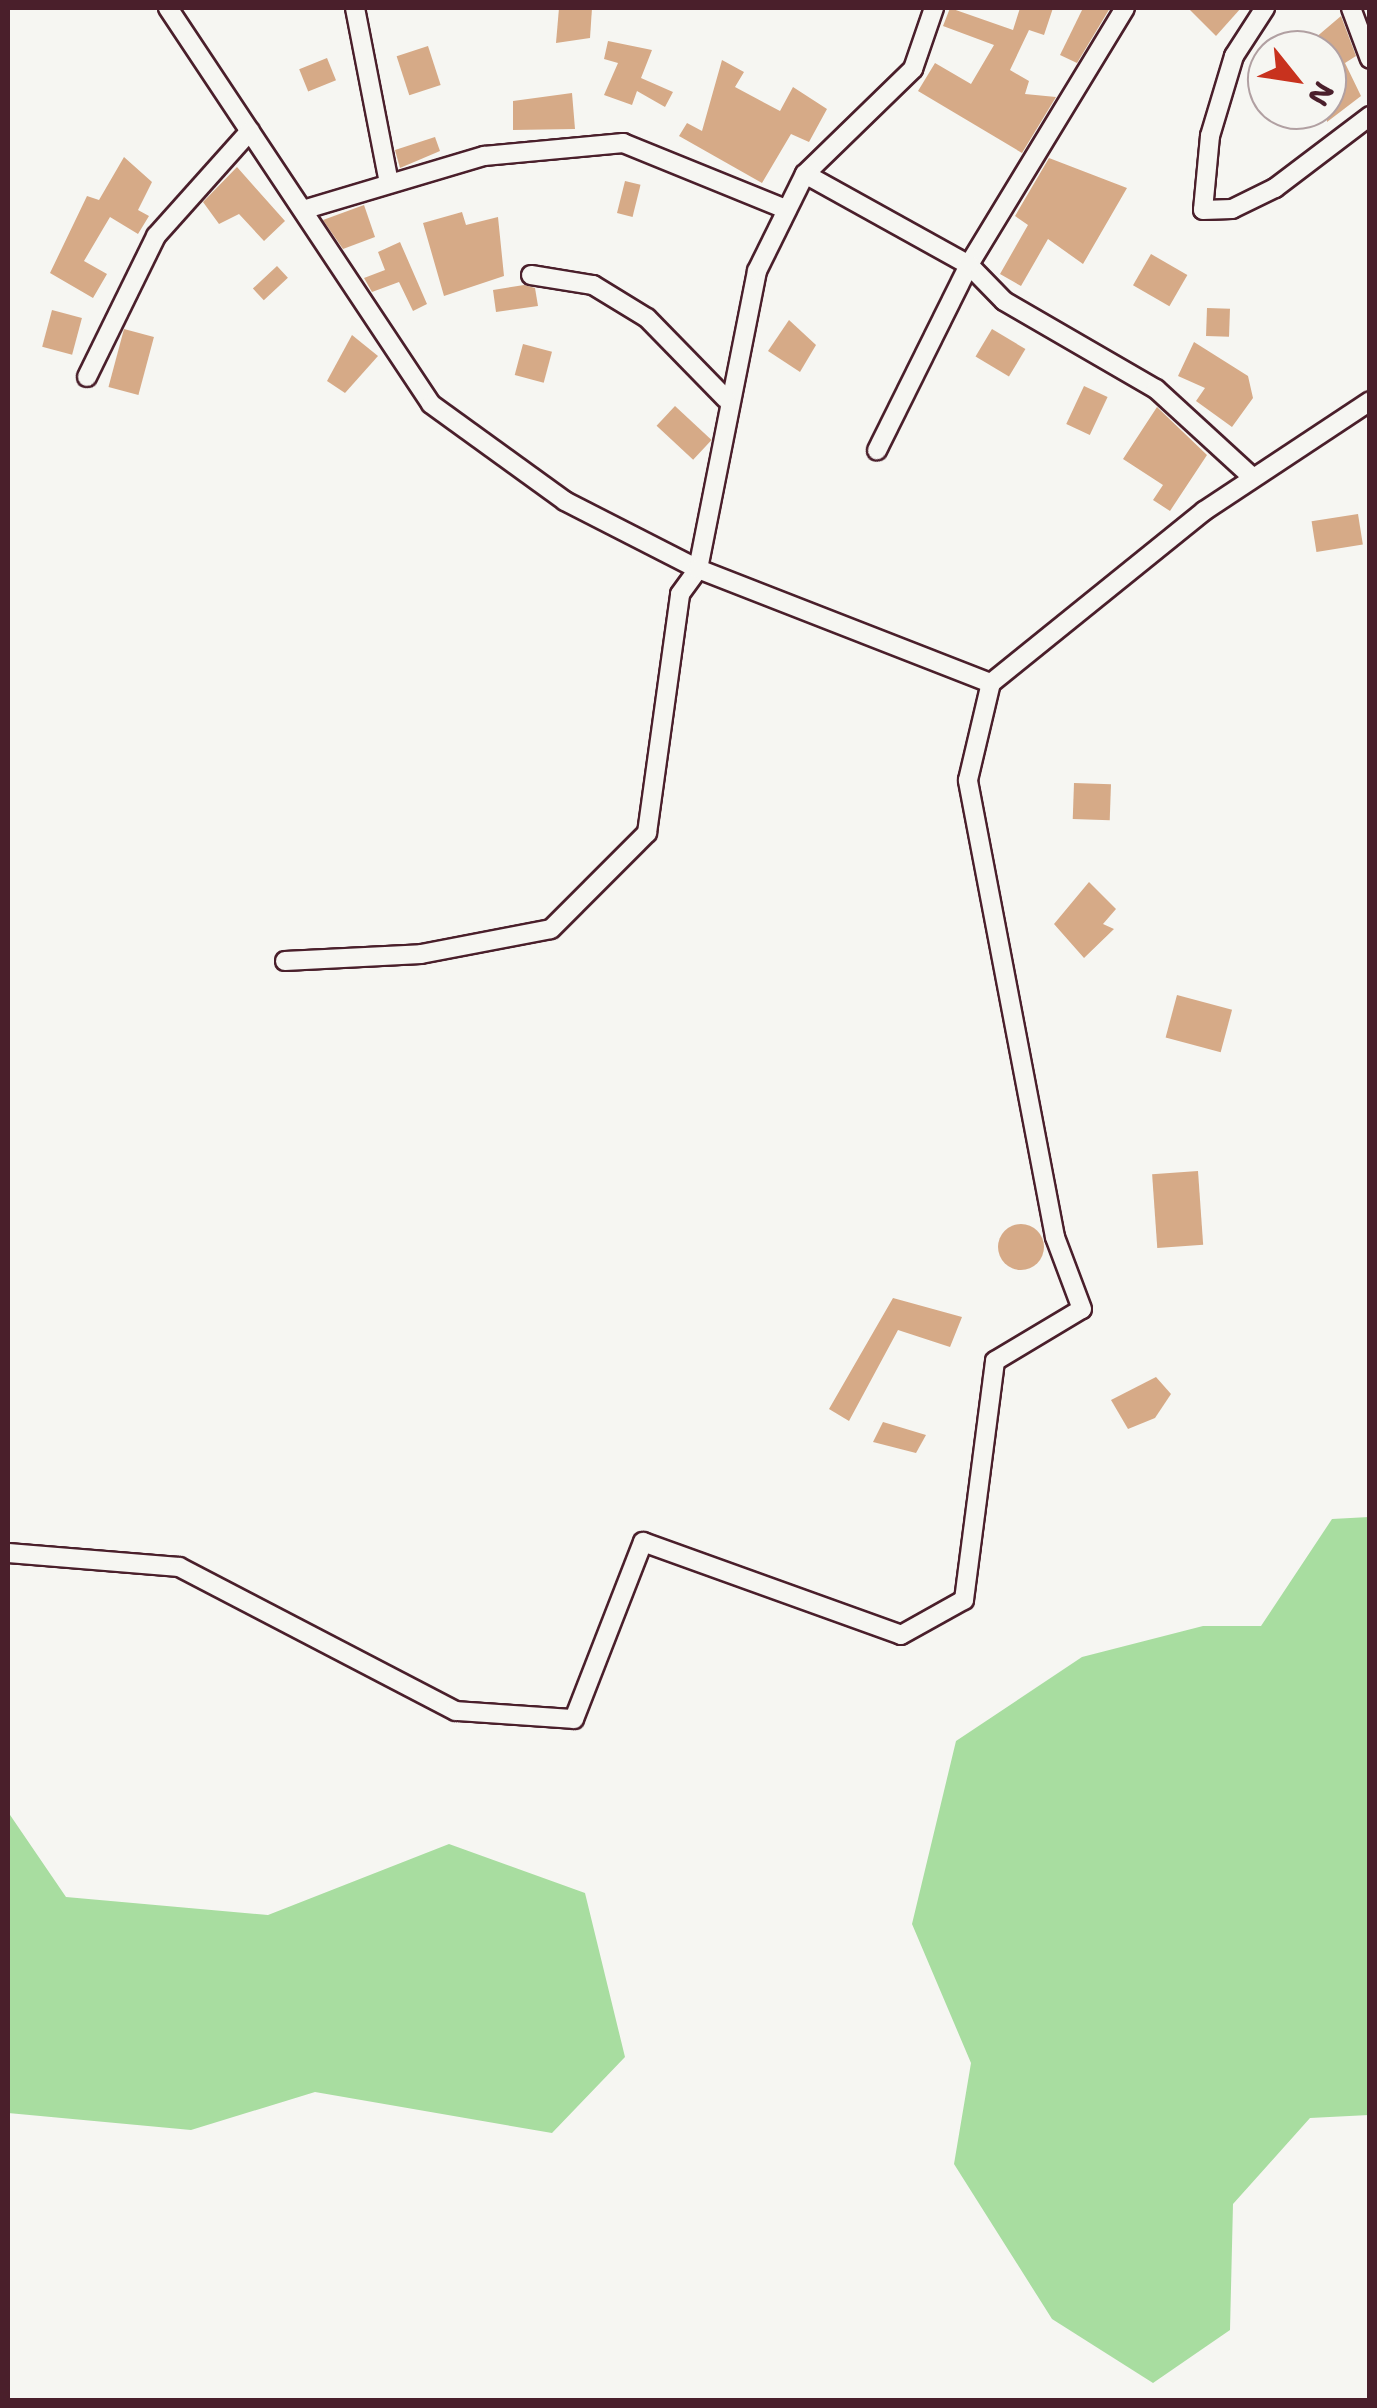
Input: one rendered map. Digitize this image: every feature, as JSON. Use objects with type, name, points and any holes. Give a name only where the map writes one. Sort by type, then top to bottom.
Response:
[{"type":"street","points":[[168,8],[306,210],[430,404],[565,501],[698,569],[990,683]]},
{"type":"street","points":[[355,8],[389,182]]},
{"type":"street","points":[[285,961],[420,954],[551,929],[647,833],[680,594],[698,569],[726,399],[757,271],[784,208],[805,174],[905,80],[934,8]]},
{"type":"street","points":[[877,450],[970,265],[1126,8]]},
{"type":"street","points":[[1265,8],[1224,88],[1202,210],[1232,209],[1276,188],[1370,116]]},
{"type":"street","points":[[1351,8],[1370,59]]},
{"type":"street","points":[[87,377],[156,236],[250,131]]},
{"type":"street","points":[[306,210],[484,156],[623,142],[784,208]]},
{"type":"street","points":[[805,174],[970,265],[1004,301],[1156,388],[1252,477]]},
{"type":"street","points":[[531,275],[593,285],[647,318],[726,399]]},
{"type":"street","points":[[8,1552],[179,1567],[456,1711],[574,1719],[642,1542],[901,1634],[964,1600],[995,1361],[1082,1310],[1054,1237],[968,780],[990,683],[1252,477],[1370,401]]},
{"type":"green space","points":[[1369,1517],[1369,2115],[1310,2118],[1233,2204],[1230,2330],[1153,2383],[1052,2319],[954,2164],[971,2063],[912,1924],[956,1741],[1082,1657],[1203,1626],[1261,1626],[1332,1519]]},
{"type":"green space","points":[[8,1812],[66,1897],[268,1915],[449,1844],[585,1893],[625,2057],[552,2133],[315,2092],[191,2130],[8,2113]]},
{"type":"building","points":[[559,8],[592,8],[590,38],[556,43]]},
{"type":"building","points":[[950,8],[1013,30],[1020,8],[1053,8],[1044,35],[1029,30],[1010,70],[1029,81],[1025,94],[1056,97],[1022,153],[918,91],[935,63],[971,84],[994,45],[943,26]]},
{"type":"building","points":[[1083,8],[1110,8],[1077,63],[1060,55]]},
{"type":"building","points":[[1188,8],[1241,8],[1216,36]]},
{"type":"building","points":[[1341,16],[1346,30],[1325,30]]},
{"type":"building","points":[[1347,32],[1356,56],[1347,62]]},
{"type":"building","points":[[608,41],[652,50],[641,78],[673,92],[665,107],[637,91],[632,105],[604,95],[618,63],[604,59]]},
{"type":"building","points":[[428,46],[441,85],[409,95],[397,56]]},
{"type":"building","points":[[327,58],[336,80],[308,91],[299,69]]},
{"type":"building","points":[[722,60],[744,72],[735,87],[780,111],[793,87],[827,109],[809,142],[791,134],[762,183],[679,136],[687,123],[702,131]]},
{"type":"building","points":[[1347,67],[1361,96],[1347,107]]},
{"type":"building","points":[[572,93],[575,129],[513,130],[513,101]]},
{"type":"building","points":[[435,137],[440,151],[400,168],[395,150]]},
{"type":"building","points":[[124,157],[152,182],[138,210],[149,216],[138,234],[110,217],[84,261],[107,274],[93,298],[50,273],[87,196],[99,200]]},
{"type":"building","points":[[1049,158],[1127,188],[1083,264],[1048,239],[1021,286],[1000,274],[1028,225],[1015,216]]},
{"type":"building","points":[[237,167],[285,221],[264,241],[239,214],[219,224],[203,202]]},
{"type":"building","points":[[625,181],[641,185],[633,217],[617,213]]},
{"type":"building","points":[[364,205],[375,237],[343,249],[323,220]]},
{"type":"building","points":[[462,212],[466,225],[498,217],[504,276],[444,296],[423,223]]},
{"type":"building","points":[[400,242],[427,304],[413,311],[399,282],[372,292],[364,278],[385,270],[378,252]]},
{"type":"building","points":[[1151,254],[1187,275],[1169,306],[1133,285]]},
{"type":"building","points":[[277,266],[288,278],[264,300],[253,289]]},
{"type":"building","points":[[524,285],[535,288],[538,306],[496,312],[493,290]]},
{"type":"building","points":[[1207,308],[1230,309],[1229,337],[1206,336]]},
{"type":"building","points":[[52,310],[82,318],[72,355],[42,347]]},
{"type":"building","points":[[789,320],[816,345],[800,372],[768,351]]},
{"type":"building","points":[[124,329],[154,337],[138,395],[108,387]]},
{"type":"building","points":[[992,329],[1025,349],[1009,377],[976,356]]},
{"type":"building","points":[[352,335],[378,356],[345,393],[327,381]]},
{"type":"building","points":[[1194,342],[1248,376],[1253,398],[1232,427],[1196,401],[1205,388],[1178,376]]},
{"type":"building","points":[[523,344],[552,352],[544,383],[515,375]]},
{"type":"building","points":[[1084,386],[1108,397],[1090,435],[1066,424]]},
{"type":"building","points":[[675,406],[712,440],[693,460],[657,426]]},
{"type":"building","points":[[1157,407],[1207,455],[1170,511],[1153,500],[1163,485],[1123,459]]},
{"type":"building","points":[[1358,514],[1363,545],[1316,552],[1312,521]]},
{"type":"building","points":[[1074,783],[1111,784],[1110,820],[1073,819]]},
{"type":"building","points":[[1089,882],[1116,909],[1103,924],[1114,929],[1084,958],[1054,924]]},
{"type":"building","points":[[1177,995],[1232,1010],[1221,1052],[1166,1038]]},
{"type":"building","points":[[1198,1171],[1203,1245],[1157,1248],[1152,1174]]},
{"type":"building","points":[[1021,1224],[1037,1231],[1044,1247],[1037,1263],[1021,1270],[1005,1263],[998,1247],[1005,1231]]},
{"type":"building","points":[[893,1298],[962,1317],[950,1347],[898,1330],[849,1421],[829,1409]]},
{"type":"building","points":[[1156,1377],[1171,1394],[1155,1418],[1128,1429],[1111,1400]]},
{"type":"building","points":[[883,1422],[926,1435],[916,1453],[873,1442]]}]
